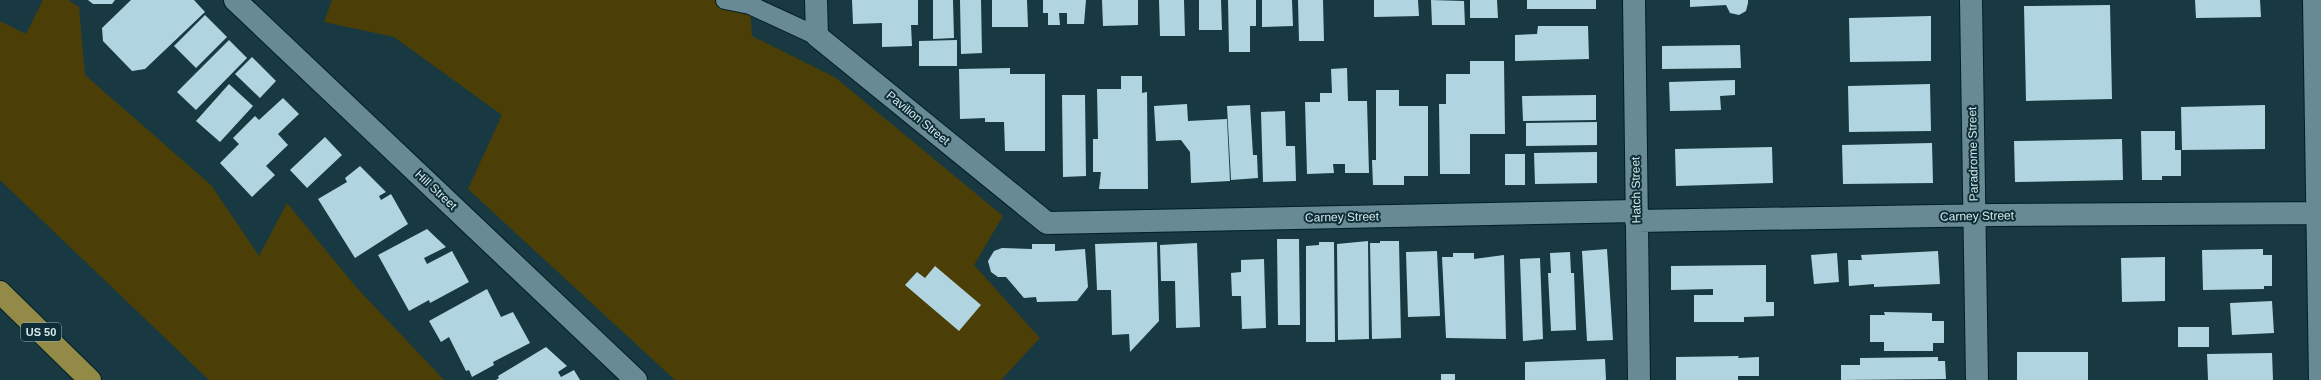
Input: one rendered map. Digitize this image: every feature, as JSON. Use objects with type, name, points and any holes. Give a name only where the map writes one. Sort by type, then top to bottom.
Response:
[{"type":"highway","name":"US 50","points":[[0,292],[90,380]]},
{"type":"street","name":"Hill Street","points":[[235,0],[636,380]]},
{"type":"street","points":[[816,0],[817,36]]},
{"type":"street","name":"Hatch Street","points":[[1634,0],[1639,380]]},
{"type":"street","name":"Paradrome Street","points":[[1971,0],[1978,380]]},
{"type":"street","points":[[2314,0],[2320,380]]},
{"type":"street","name":"Pavilion Street","points":[[817,36],[1047,223]]},
{"type":"street","name":"Carney Street","points":[[1047,223],[1636,216],[2317,214]]},
{"type":"lane","points":[[725,0],[750,5],[817,36]]},
{"type":"shaded area","points":[[43,0],[68,0],[79,7],[85,75],[211,185],[259,256],[287,203],[356,287],[444,380],[209,380],[0,180],[0,21],[26,34]]},
{"type":"shaded area","points":[[332,0],[725,0],[750,5],[752,36],[836,78],[1003,216],[974,265],[1040,338],[1001,380],[675,380],[468,189],[502,115],[394,37],[324,22]]},
{"type":"building","points":[[88,0],[115,0],[112,4],[93,4]]},
{"type":"building","points":[[131,0],[194,0],[205,12],[145,69],[132,71],[103,41],[102,28]]},
{"type":"building","points":[[852,0],[918,0],[918,25],[911,25],[912,46],[882,47],[882,23],[853,24]]},
{"type":"building","points":[[933,0],[953,0],[954,38],[933,39]]},
{"type":"building","points":[[960,0],[981,0],[982,53],[961,54]]},
{"type":"building","points":[[992,0],[1027,0],[1028,27],[992,27]]},
{"type":"building","points":[[1043,0],[1086,0],[1084,24],[1067,24],[1067,13],[1059,13],[1060,25],[1048,25],[1048,13],[1043,13]]},
{"type":"building","points":[[1102,0],[1138,0],[1138,25],[1103,26]]},
{"type":"building","points":[[1159,0],[1184,0],[1185,36],[1160,36]]},
{"type":"building","points":[[1199,0],[1221,0],[1222,30],[1199,30]]},
{"type":"building","points":[[1228,0],[1256,0],[1256,26],[1250,26],[1250,52],[1229,52]]},
{"type":"building","points":[[1262,0],[1292,0],[1293,26],[1262,27]]},
{"type":"building","points":[[1298,0],[1323,0],[1324,41],[1299,41]]},
{"type":"building","points":[[1374,0],[1418,0],[1419,16],[1374,17]]},
{"type":"building","points":[[1431,0],[1464,1],[1465,25],[1432,25]]},
{"type":"building","points":[[1470,0],[1497,0],[1498,18],[1470,18]]},
{"type":"building","points":[[1527,0],[1596,0],[1596,9],[1527,9]]},
{"type":"building","points":[[1690,0],[1748,0],[1748,3],[1746,11],[1739,15],[1730,13],[1726,5],[1690,7]]},
{"type":"building","points":[[2195,0],[2260,0],[2261,17],[2196,18]]},
{"type":"building","points":[[2110,5],[2112,99],[2026,101],[2024,6]]},
{"type":"building","points":[[205,15],[227,37],[196,68],[174,46]]},
{"type":"building","points":[[1931,16],[1931,61],[1850,62],[1849,18]]},
{"type":"building","points":[[1538,26],[1588,26],[1589,59],[1515,61],[1515,35],[1537,34]]},
{"type":"building","points":[[229,40],[247,58],[196,110],[177,92]]},
{"type":"building","points":[[957,40],[957,66],[919,66],[919,41]]},
{"type":"building","points":[[1740,45],[1741,68],[1662,69],[1662,46]]},
{"type":"building","points":[[252,57],[276,81],[260,98],[235,74]]},
{"type":"building","points":[[1470,61],[1504,61],[1505,134],[1470,134],[1470,174],[1440,174],[1439,104],[1446,104],[1446,74],[1470,74]]},
{"type":"building","points":[[1010,68],[1010,74],[1045,74],[1045,151],[1005,151],[1004,122],[985,122],[985,118],[960,119],[959,69]]},
{"type":"building","points":[[1347,68],[1348,101],[1367,101],[1369,173],[1345,173],[1345,164],[1333,164],[1334,173],[1307,174],[1305,102],[1320,102],[1320,93],[1332,93],[1331,69]]},
{"type":"building","points":[[1121,76],[1142,76],[1142,93],[1147,92],[1148,189],[1099,189],[1101,172],[1093,172],[1093,139],[1098,139],[1097,89],[1121,89]]},
{"type":"building","points":[[1735,80],[1735,95],[1720,96],[1721,110],[1670,111],[1669,82]]},
{"type":"building","points":[[229,84],[253,106],[220,142],[196,121]]},
{"type":"building","points":[[1930,84],[1931,131],[1849,132],[1848,86]]},
{"type":"building","points":[[1376,90],[1399,90],[1399,106],[1428,106],[1428,176],[1404,176],[1404,185],[1373,185],[1372,160],[1376,160]]},
{"type":"building","points":[[1062,95],[1085,95],[1086,176],[1063,177]]},
{"type":"building","points":[[1596,95],[1596,120],[1523,121],[1522,96]]},
{"type":"building","points":[[283,98],[299,114],[278,134],[288,145],[266,166],[275,175],[252,197],[220,163],[239,144],[233,138],[255,116],[259,120]]},
{"type":"building","points":[[1187,104],[1188,121],[1227,119],[1230,181],[1191,183],[1190,152],[1181,140],[1156,141],[1154,106]]},
{"type":"building","points":[[1250,105],[1253,155],[1257,155],[1258,178],[1231,180],[1227,106]]},
{"type":"building","points":[[2265,105],[2265,149],[2182,150],[2181,107]]},
{"type":"building","points":[[1285,111],[1286,146],[1295,146],[1296,181],[1263,182],[1261,112]]},
{"type":"building","points":[[1597,122],[1597,145],[1526,146],[1526,123]]},
{"type":"building","points":[[2141,131],[2175,131],[2175,150],[2181,150],[2181,176],[2162,176],[2162,180],[2142,180]]},
{"type":"building","points":[[325,137],[342,155],[307,188],[290,170]]},
{"type":"building","points":[[2122,139],[2123,180],[2015,182],[2014,141]]},
{"type":"building","points":[[1932,143],[1933,183],[1843,184],[1842,145]]},
{"type":"building","points":[[1772,147],[1773,183],[1676,186],[1675,149]]},
{"type":"building","points":[[1597,152],[1597,183],[1535,184],[1534,153]]},
{"type":"building","points":[[1505,154],[1525,154],[1525,185],[1505,185]]},
{"type":"building","points":[[360,166],[386,192],[379,196],[381,200],[391,194],[408,224],[355,258],[318,199],[347,182],[345,178]]},
{"type":"building","points":[[427,229],[446,247],[424,258],[427,264],[452,251],[469,282],[430,303],[429,300],[409,311],[378,255]]},
{"type":"building","points":[[1277,239],[1299,239],[1300,325],[1278,325]]},
{"type":"building","points":[[1368,241],[1369,339],[1338,340],[1337,244]]},
{"type":"building","points":[[1380,241],[1399,241],[1401,338],[1372,339],[1370,243],[1380,243]]},
{"type":"building","points":[[1157,242],[1159,321],[1130,352],[1129,334],[1112,335],[1111,290],[1097,290],[1095,244]]},
{"type":"building","points":[[1319,242],[1334,242],[1335,342],[1306,342],[1306,246],[1319,245]]},
{"type":"building","points":[[1197,243],[1200,327],[1176,328],[1175,281],[1161,281],[1160,245]]},
{"type":"building","points":[[1032,244],[1055,244],[1055,251],[1085,249],[1088,287],[1077,301],[1037,302],[1036,297],[1024,298],[1006,277],[998,277],[991,272],[988,261],[994,251],[1002,248],[1032,249]]},
{"type":"building","points":[[1607,249],[1613,340],[1587,341],[1582,251]]},
{"type":"building","points":[[2263,249],[2263,255],[2272,255],[2272,286],[2264,286],[2264,289],[2203,290],[2202,250]]},
{"type":"building","points":[[1437,251],[1440,316],[1408,317],[1406,252]]},
{"type":"building","points":[[1938,251],[1940,284],[1874,287],[1874,284],[1849,286],[1848,260],[1862,260],[1861,255]]},
{"type":"building","points":[[1570,252],[1571,273],[1574,273],[1576,330],[1551,331],[1548,273],[1551,273],[1550,253]]},
{"type":"building","points":[[1453,253],[1474,253],[1474,259],[1504,255],[1506,339],[1446,338],[1442,257],[1453,257]]},
{"type":"building","points":[[1837,253],[1839,282],[1814,284],[1811,255]]},
{"type":"building","points":[[2165,257],[2165,301],[2122,302],[2121,258]]},
{"type":"building","points":[[1540,258],[1543,339],[1523,341],[1520,259]]},
{"type":"building","points":[[1264,259],[1266,328],[1242,329],[1241,296],[1232,296],[1231,273],[1241,272],[1241,260]]},
{"type":"building","points":[[1766,265],[1766,302],[1774,302],[1774,316],[1744,317],[1744,322],[1694,322],[1694,295],[1713,295],[1713,289],[1671,290],[1671,266]]},
{"type":"building","points":[[935,266],[981,305],[959,331],[905,285],[917,272],[925,278]]},
{"type":"building","points":[[487,289],[501,317],[513,312],[530,343],[493,362],[494,365],[472,377],[469,370],[466,371],[449,337],[441,342],[429,321]]},
{"type":"building","points":[[2272,301],[2274,333],[2232,335],[2230,303]]},
{"type":"building","points":[[1884,312],[1932,313],[1932,321],[1944,321],[1944,343],[1933,343],[1933,351],[1884,351],[1884,342],[1870,342],[1870,315],[1885,315]]},
{"type":"building","points":[[2178,327],[2209,327],[2209,347],[2178,347]]},
{"type":"building","points":[[546,347],[567,366],[558,372],[561,377],[574,370],[580,380],[496,380],[499,378],[498,376]]},
{"type":"building","points":[[2017,352],[2088,352],[2088,380],[2017,380]]},
{"type":"building","points":[[2272,353],[2273,380],[2208,380],[2207,354]]},
{"type":"building","points":[[1739,356],[1738,358],[1759,357],[1759,376],[1738,376],[1738,380],[1676,380],[1676,357]]},
{"type":"building","points":[[1938,357],[1938,361],[1945,361],[1946,379],[1841,380],[1841,365],[1860,365],[1860,358]]},
{"type":"building","points":[[1605,359],[1606,380],[1525,380],[1525,362]]},
{"type":"building","points":[[1441,374],[1455,374],[1455,380],[1441,380]]}]
